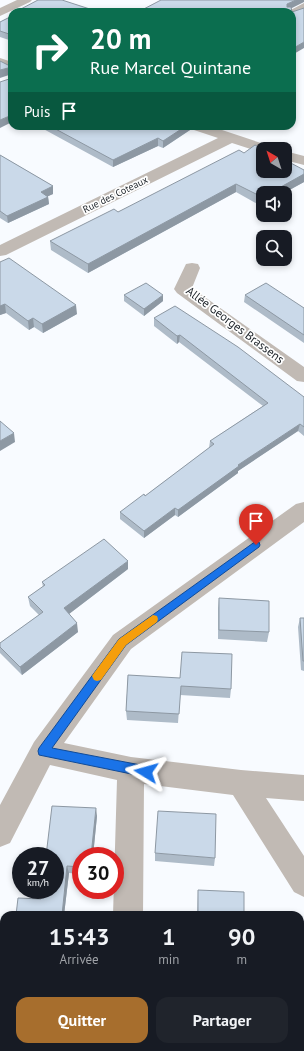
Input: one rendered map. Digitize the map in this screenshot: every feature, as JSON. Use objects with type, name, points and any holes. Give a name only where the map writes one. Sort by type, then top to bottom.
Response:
[{"type":"street","points":[[9,8],[26,0]]},
{"type":"street","points":[[207,130],[256,146]]},
{"type":"street","name":"Rue des Coteaux","points":[[0,251],[230,138]]},
{"type":"street","points":[[292,157],[304,161]]},
{"type":"street","name":"Allée Georges Brassens","points":[[192,268],[183,289],[304,376]]},
{"type":"street","points":[[0,833],[43,751],[122,642],[304,510]]},
{"type":"street","points":[[43,751],[131,770],[241,783],[304,788]]},
{"type":"street","points":[[128,911],[131,770]]},
{"type":"street","points":[[241,783],[304,882]]},
{"type":"building","points":[[38,0],[62,0],[87,8],[23,8]]},
{"type":"building","points":[[161,0],[296,0],[287,4],[287,7],[291,8],[146,8]]},
{"type":"building","points":[[304,8],[304,42],[296,47],[296,11]]},
{"type":"building","points":[[8,18],[8,34],[0,31],[0,22]]},
{"type":"building","points":[[0,61],[8,65],[8,68],[0,70]]},
{"type":"building","points":[[8,79],[8,117],[0,120],[0,82]]},
{"type":"building","points":[[57,130],[180,130],[163,141],[158,138],[113,160]]},
{"type":"building","points":[[256,146],[256,178],[292,178],[292,164],[304,170],[304,174],[283,186],[256,186],[256,194],[236,184],[88,264],[50,241],[114,209],[118,212],[239,150],[244,153]]},
{"type":"building","points":[[0,155],[53,186],[41,192],[48,197],[7,216],[0,211]]},
{"type":"building","points":[[9,258],[76,305],[42,324],[33,318],[28,321],[5,304],[0,306],[0,262]]},
{"type":"building","points":[[146,283],[163,295],[144,309],[124,295]]},
{"type":"building","points":[[266,283],[304,308],[304,335],[245,295]]},
{"type":"building","points":[[175,306],[238,347],[304,397],[304,427],[300,424],[238,465],[239,466],[178,510],[175,508],[144,531],[120,512],[144,494],[145,496],[214,444],[210,441],[268,403],[180,335],[177,336],[154,318]]},
{"type":"building","points":[[0,421],[14,433],[0,441]]},
{"type":"building","points":[[104,539],[128,561],[64,608],[77,623],[20,667],[0,647],[0,643],[43,612],[28,597],[45,585],[42,582]]},
{"type":"building","points":[[219,598],[269,601],[269,632],[219,630]]},
{"type":"building","points":[[300,618],[304,618],[304,661],[303,661]]},
{"type":"building","points":[[182,652],[232,654],[231,689],[181,686],[179,714],[126,711],[128,675],[180,678]]},
{"type":"building","points":[[52,806],[96,808],[92,847],[72,847],[72,866],[67,866],[64,895],[64,847],[47,847]]},
{"type":"building","points":[[158,811],[216,814],[215,858],[155,853]]},
{"type":"building","points":[[198,890],[244,892],[244,911],[198,911]]},
{"type":"building","points":[[18,899],[64,899],[62,911],[16,911]]},
{"type":"slow traffic","points":[[97,676],[122,642],[153,619]]},
{"type":"route","points":[[146,772],[43,751],[122,642],[256,545]]}]
